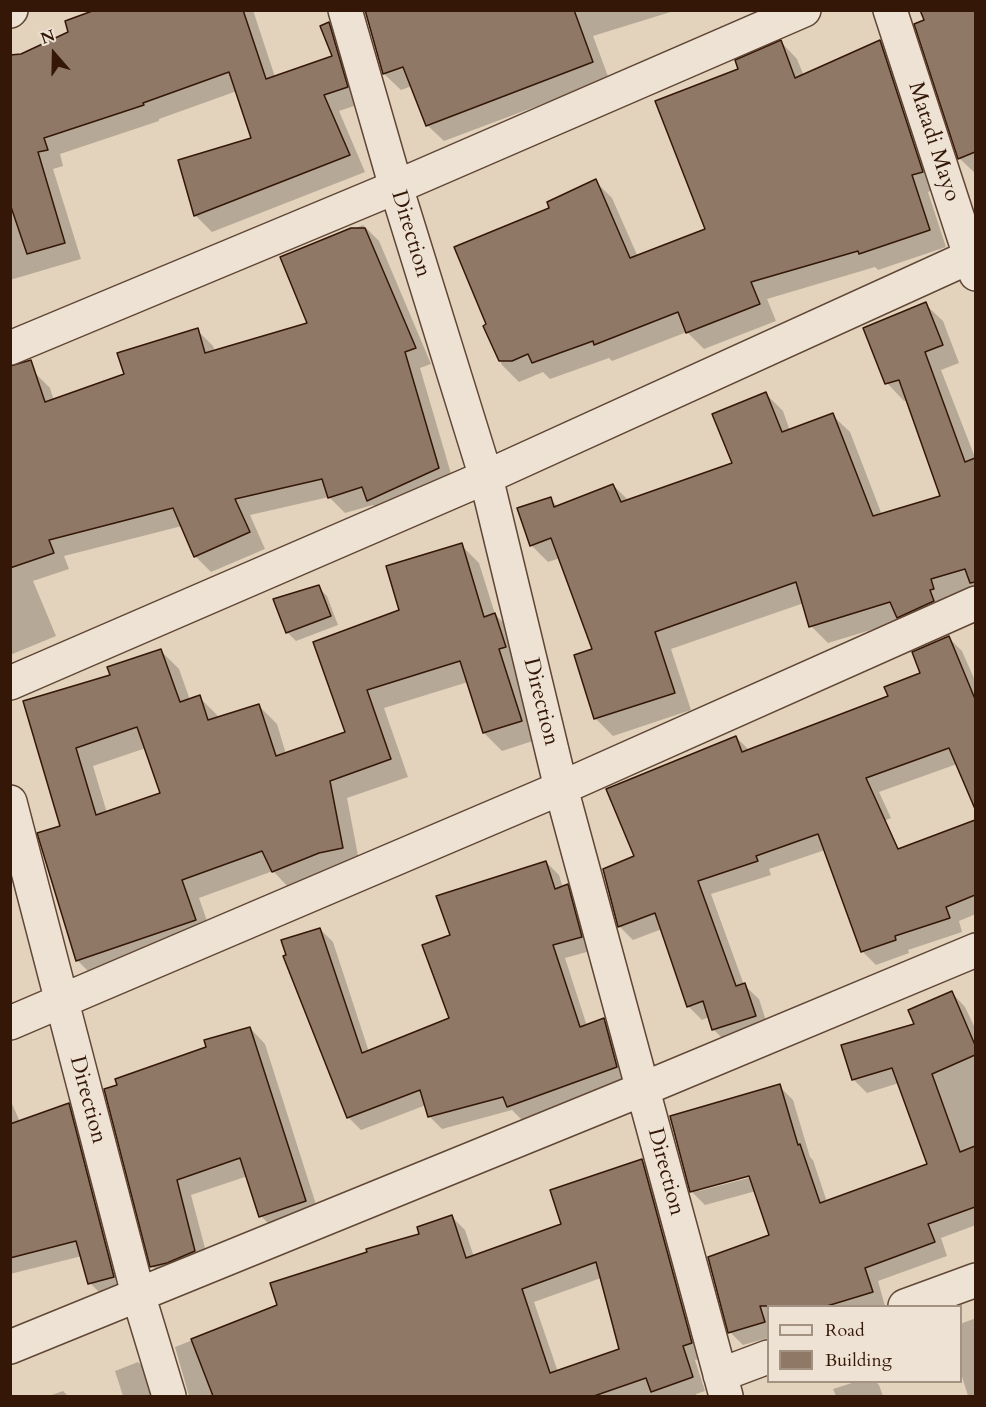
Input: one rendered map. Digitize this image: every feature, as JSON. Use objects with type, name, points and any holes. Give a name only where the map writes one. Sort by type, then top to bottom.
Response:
[{"type":"street","name":"Direction","points":[[345,10],[396,187],[486,477],[561,788],[723,1386]]},
{"type":"street","points":[[10,348],[396,187],[804,10]]},
{"type":"street","name":"Matadi Mayo","points":[[890,10],[974,262]]},
{"type":"street","points":[[10,683],[974,262]]},
{"type":"street","points":[[10,1023],[561,788],[975,603]]},
{"type":"street","name":"Direction","points":[[10,802],[138,1294],[168,1396]]},
{"type":"street","points":[[10,1347],[643,1089],[975,950]]},
{"type":"street","points":[[908,1305],[975,1280]]},
{"type":"street","points":[[723,1386],[767,1358]]},
{"type":"building","points":[[95,10],[243,10],[266,79],[332,56],[320,26],[329,22],[348,87],[324,95],[350,155],[194,216],[178,160],[251,138],[229,72],[143,103],[144,105],[44,138],[48,150],[38,152],[65,243],[27,254],[10,204],[10,55],[21,54],[68,32],[65,21]]},
{"type":"building","points":[[365,10],[574,10],[593,62],[426,126],[403,67],[383,74]]},
{"type":"building","points":[[920,10],[975,10],[975,152],[958,159],[914,24],[924,20]]},
{"type":"building","points":[[781,40],[795,78],[880,40],[923,172],[912,175],[930,230],[859,254],[858,251],[751,282],[760,304],[686,333],[678,312],[594,345],[593,341],[532,363],[528,354],[512,361],[499,361],[483,326],[486,324],[454,247],[549,208],[547,202],[596,179],[630,258],[705,229],[655,101],[738,69],[735,60]]},
{"type":"building","points":[[351,228],[365,228],[416,348],[405,352],[439,468],[367,501],[362,487],[328,498],[322,479],[235,499],[250,532],[194,557],[173,508],[49,540],[54,553],[10,568],[10,366],[31,360],[45,402],[124,374],[117,353],[198,328],[205,353],[307,323],[280,257]]},
{"type":"building","points":[[926,302],[943,345],[925,352],[965,462],[975,458],[975,582],[970,583],[965,569],[931,579],[934,589],[930,590],[934,601],[897,618],[890,602],[809,627],[796,582],[655,632],[675,693],[594,719],[574,655],[592,649],[551,538],[530,546],[517,508],[551,497],[554,507],[613,484],[621,502],[732,463],[712,414],[766,392],[782,432],[833,413],[873,516],[940,496],[899,380],[885,384],[863,328]]},
{"type":"building","points":[[462,543],[484,617],[495,613],[506,647],[499,649],[522,721],[483,733],[460,661],[367,690],[391,759],[330,781],[343,848],[319,853],[272,872],[262,851],[182,880],[196,920],[76,961],[37,833],[60,826],[23,701],[110,675],[107,667],[161,649],[180,702],[200,695],[208,720],[259,704],[276,756],[345,732],[313,642],[399,610],[386,566]],"holes":[[[137,727],[160,793],[96,815],[76,748]]]},
{"type":"building","points":[[319,585],[331,616],[286,633],[273,599]]},
{"type":"building","points":[[949,636],[975,699],[975,809],[949,748],[866,778],[898,849],[975,820],[975,895],[946,907],[950,918],[895,936],[896,940],[861,952],[818,834],[756,856],[758,861],[698,881],[736,986],[745,983],[756,1016],[712,1030],[703,1001],[687,1007],[655,913],[618,927],[603,869],[634,856],[606,789],[736,736],[742,752],[888,696],[884,687],[920,673],[912,652]]},
{"type":"building","points":[[546,861],[555,889],[568,884],[582,937],[553,945],[580,1027],[604,1018],[617,1067],[507,1107],[503,1097],[428,1117],[420,1090],[347,1118],[283,956],[286,955],[281,940],[320,928],[362,1053],[449,1018],[422,945],[450,935],[436,896]]},
{"type":"building","points":[[952,991],[975,1045],[975,1055],[932,1074],[960,1152],[975,1146],[975,1207],[928,1224],[935,1242],[865,1268],[873,1292],[830,1305],[760,1306],[765,1322],[728,1333],[708,1257],[769,1235],[749,1176],[690,1192],[670,1116],[780,1084],[798,1145],[800,1144],[820,1203],[927,1164],[892,1068],[852,1080],[841,1045],[914,1024],[908,1010]]},
{"type":"building","points":[[250,1027],[306,1201],[259,1217],[240,1158],[177,1180],[195,1251],[167,1263],[150,1267],[104,1089],[117,1085],[115,1079],[206,1047],[204,1040]]},
{"type":"building","points":[[69,1103],[114,1277],[88,1284],[76,1241],[10,1258],[10,1124]]},
{"type":"building","points":[[642,1159],[692,1343],[683,1346],[693,1377],[651,1392],[646,1378],[594,1396],[213,1396],[191,1339],[277,1305],[270,1283],[367,1252],[366,1249],[419,1234],[417,1227],[452,1215],[466,1258],[561,1224],[550,1190]],"holes":[[[596,1262],[619,1349],[550,1373],[522,1289]]]}]
